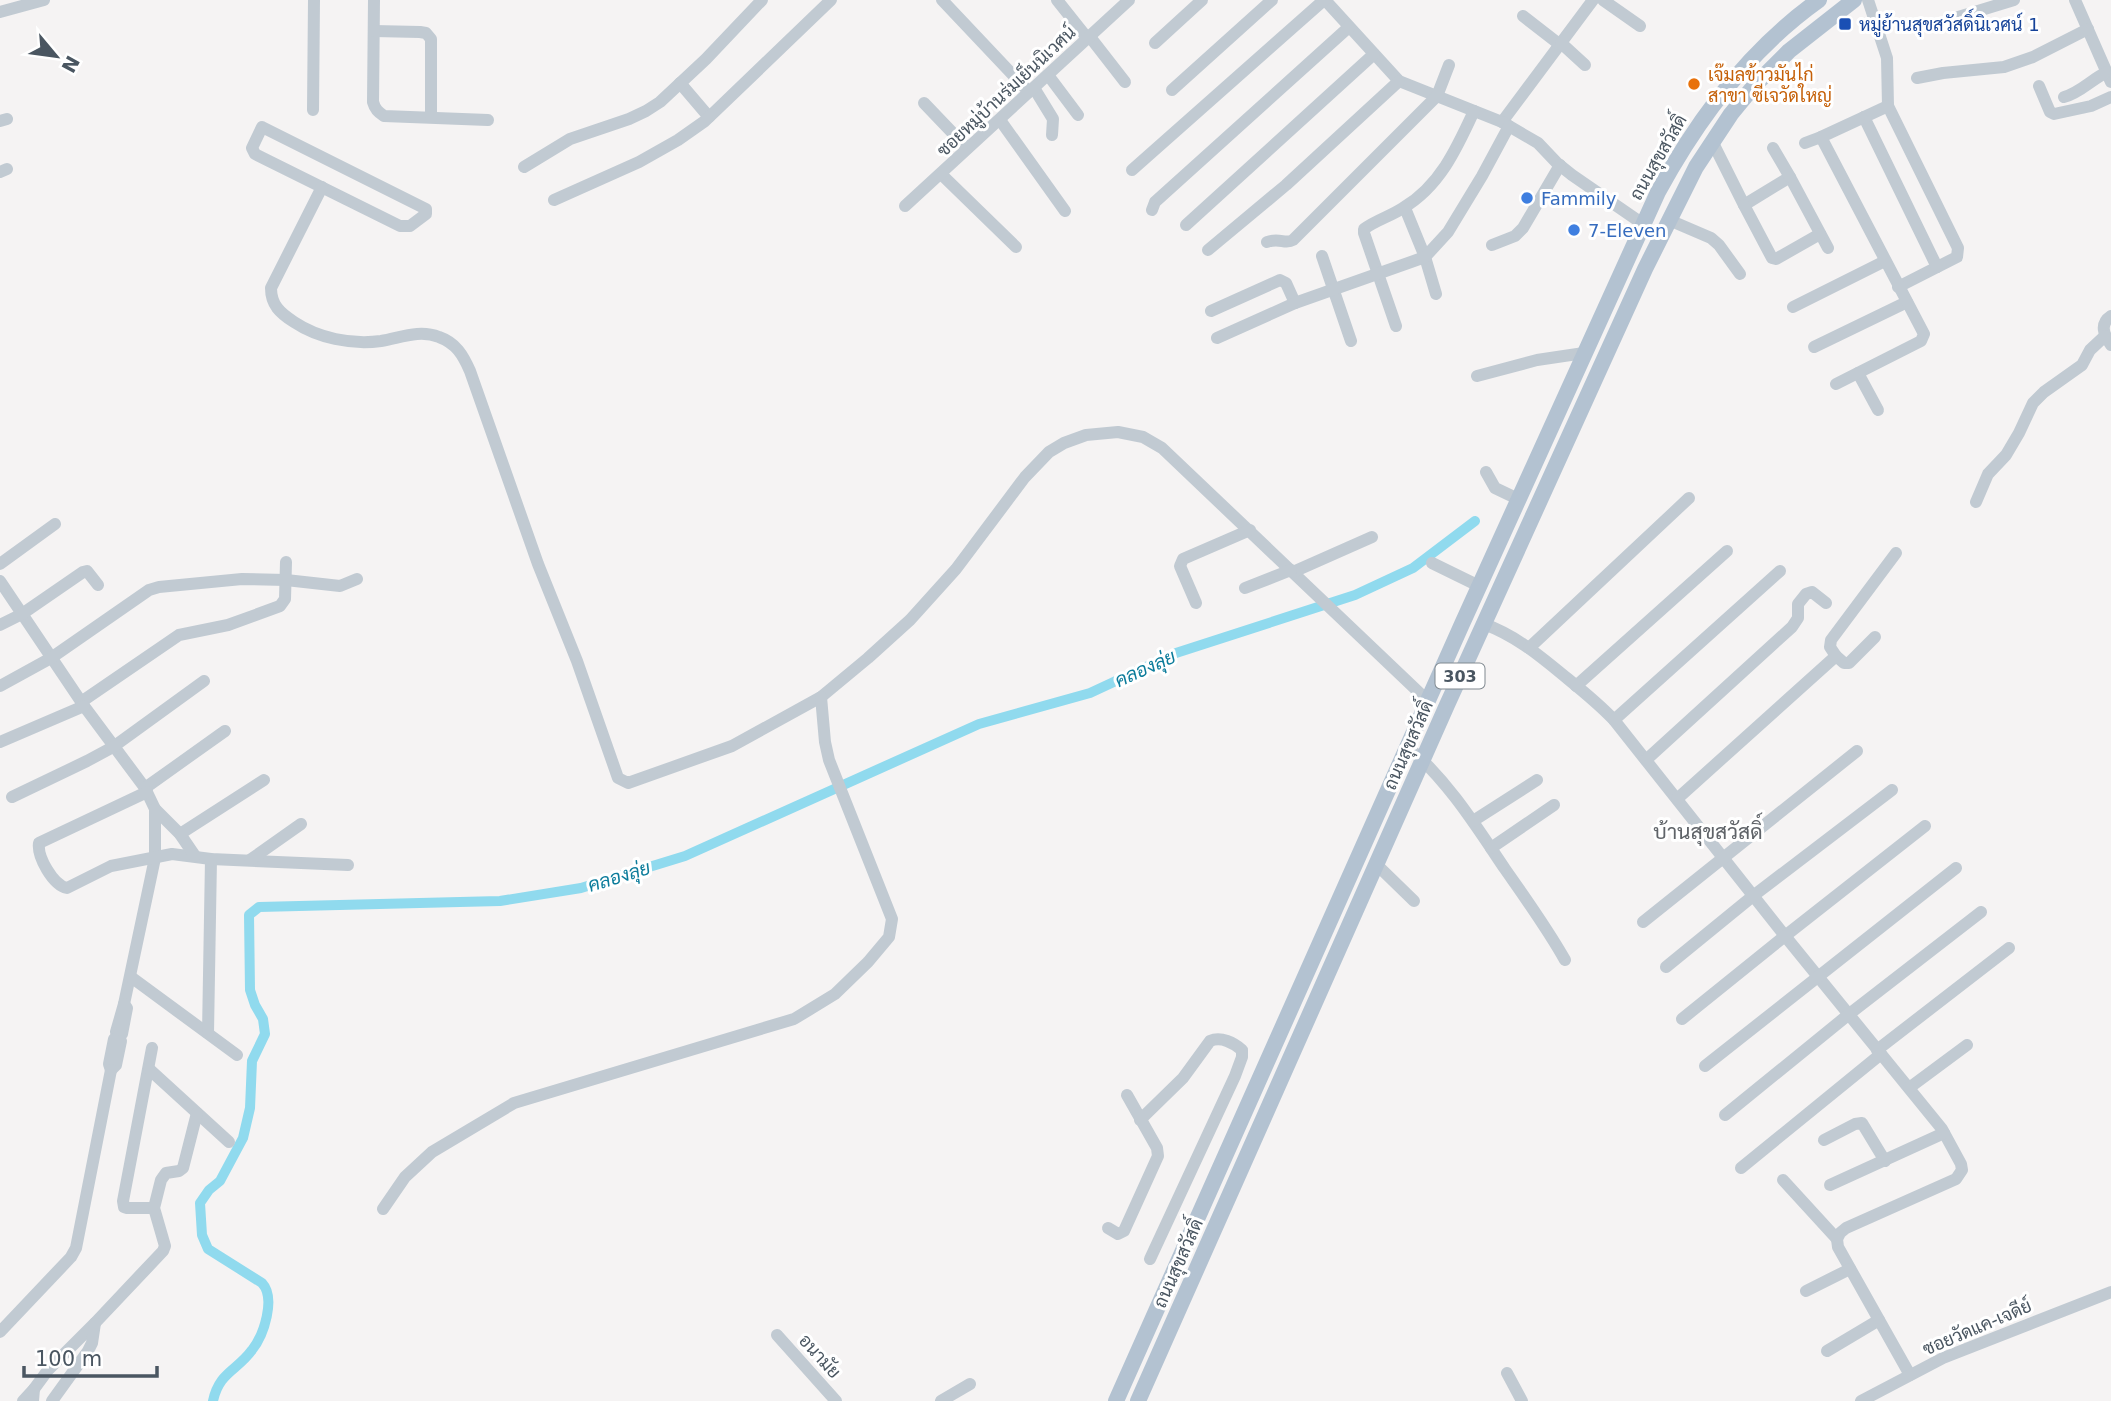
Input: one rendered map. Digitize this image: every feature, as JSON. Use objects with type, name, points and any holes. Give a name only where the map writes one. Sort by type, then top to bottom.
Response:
[{"type":"main road","name":"ถนนสุขสวัสดิ์","points":[[1116,1401],[1643,224],[1675,161],[1695,128],[1721,94],[1769,43],[1819,0]]},
{"type":"main road","name":"ถนนสุขสวัสดิ์","points":[[1138,1401],[1640,278],[1696,167],[1712,141],[1754,86],[1789,51],[1854,0]]},
{"type":"street","points":[[0,12],[44,0]]},
{"type":"street","points":[[313,110],[314,0]]},
{"type":"street","points":[[374,0],[375,108],[384,116],[488,120]]},
{"type":"street","points":[[524,167],[570,139],[646,111],[660,102],[762,0]]},
{"type":"street","points":[[554,200],[660,151],[709,117],[831,0]]},
{"type":"street","points":[[942,0],[1031,90],[1053,119],[1052,135]]},
{"type":"street","points":[[1057,0],[1125,82]]},
{"type":"street","name":"ซอยหมู่บ้านร่มเย็นนิเวศน์","points":[[905,206],[1129,0]]},
{"type":"street","points":[[1155,43],[1202,0]]},
{"type":"street","points":[[1172,90],[1272,0]]},
{"type":"street","points":[[1132,170],[1324,0],[1399,80],[1505,124],[1538,143],[1560,165],[1643,224]]},
{"type":"street","points":[[1217,338],[1295,303],[1425,257],[1448,232],[1482,176],[1505,124],[1593,0]]},
{"type":"street","points":[[1603,0],[1640,26]]},
{"type":"street","points":[[1868,0],[1887,58],[1888,106],[1958,248],[1957,257],[1898,286]]},
{"type":"street","points":[[1955,18],[2014,0]]},
{"type":"street","points":[[2064,97],[2074,94],[2091,80],[2109,77],[2075,0]]},
{"type":"street","points":[[1522,16],[1585,65]]},
{"type":"street","points":[[1152,210],[1155,202],[1349,27]]},
{"type":"street","points":[[1917,78],[2004,67],[2033,57],[2088,29]]},
{"type":"street","points":[[373,31],[420,32],[426,33],[431,39],[431,117]]},
{"type":"street","points":[[1186,225],[1374,54]]},
{"type":"street","points":[[1267,242],[1275,239],[1289,242],[1293,240],[1437,96],[1448,65]]},
{"type":"street","points":[[1048,75],[1078,115]]},
{"type":"street","points":[[1208,250],[1294,177],[1399,80]]},
{"type":"street","points":[[680,83],[709,117]]},
{"type":"street","points":[[2039,86],[2050,112],[2054,114],[2091,106],[2111,97]]},
{"type":"street","points":[[924,103],[967,148]]},
{"type":"street","points":[[1805,143],[1888,106]]},
{"type":"street","points":[[1396,326],[1364,229],[1405,208],[1435,180],[1449,162],[1474,111]]},
{"type":"street","points":[[1864,117],[1937,267]]},
{"type":"street","points":[[1000,120],[1065,211]]},
{"type":"street","points":[[264,128],[283,136],[427,211],[425,217],[410,226],[400,226],[322,187],[253,152],[259,129],[264,128]]},
{"type":"street","points":[[1821,137],[1924,334],[1921,341],[1836,384]]},
{"type":"street","points":[[1712,141],[1772,258],[1776,259],[1820,234]]},
{"type":"street","points":[[1773,148],[1828,248]]},
{"type":"street","points":[[1492,245],[1515,236],[1523,228],[1560,165]]},
{"type":"street","points":[[941,174],[1016,247]]},
{"type":"street","points":[[1744,205],[1790,177]]},
{"type":"street","points":[[322,187],[271,288],[271,298],[280,313],[307,330],[324,336],[361,342],[424,334],[436,335],[458,349],[470,371],[538,564],[578,660],[618,778],[628,783],[732,746],[821,697],[910,620],[956,569],[1026,477],[1049,453],[1064,443],[1086,435],[1118,432],[1143,437],[1162,447],[1428,701]]},
{"type":"street","points":[[1405,208],[1425,257],[1436,294]]},
{"type":"street","points":[[1669,220],[1711,238],[1740,274]]},
{"type":"street","points":[[1322,256],[1350,341]]},
{"type":"street","points":[[1793,307],[1885,261]]},
{"type":"street","points":[[1210,311],[1280,281],[1286,283],[1295,303]]},
{"type":"street","points":[[1814,347],[1907,302]]},
{"type":"street","points":[[1976,502],[1988,474],[2010,448],[2033,403],[2082,365],[2090,350],[2108,341],[2104,324],[2111,316]]},
{"type":"street","points":[[1477,376],[1537,360],[1584,353]]},
{"type":"street","points":[[1858,373],[1878,411]]},
{"type":"street","points":[[1486,472],[1495,488],[1518,499]]},
{"type":"street","points":[[1529,648],[1689,498]]},
{"type":"street","points":[[0,564],[55,524]]},
{"type":"street","points":[[1196,603],[1180,566],[1183,559],[1250,530]]},
{"type":"street","points":[[1245,588],[1372,537]]},
{"type":"street","points":[[1576,686],[1727,551]]},
{"type":"street","points":[[1875,637],[1849,663],[1844,663],[1830,647],[1831,640],[1896,553]]},
{"type":"street","points":[[0,742],[82,704],[179,635],[228,625],[280,606],[285,599],[286,562]]},
{"type":"street","points":[[1432,563],[1479,586]]},
{"type":"street","points":[[0,625],[22,614],[83,572],[87,571],[98,585]]},
{"type":"street","points":[[1614,720],[1780,571]]},
{"type":"street","points":[[0,686],[51,658],[149,590],[159,587],[242,579],[286,580],[340,586],[357,579]]},
{"type":"street","points":[[0,581],[82,704],[146,790],[155,809],[180,834],[195,856]]},
{"type":"street","points":[[1646,760],[1792,627],[1798,618],[1798,604],[1806,594],[1812,592],[1826,603]]},
{"type":"street","points":[[1484,624],[1513,636],[1614,720],[1944,1133],[1961,1164],[1962,1170],[1956,1179],[1846,1228],[1837,1239],[1838,1247],[1910,1375]]},
{"type":"street","points":[[1677,799],[1836,656]]},
{"type":"street","points":[[12,797],[113,747],[204,681]]},
{"type":"street","points":[[383,1209],[405,1177],[432,1152],[514,1103],[794,1019],[835,994],[868,962],[889,937],[892,919],[829,760],[821,697]]},
{"type":"street","points":[[225,731],[146,790],[39,843],[37,848],[59,885],[67,888],[111,866],[176,854],[211,859],[348,865]]},
{"type":"street","points":[[1409,747],[1423,759],[1473,821],[1565,960]]},
{"type":"street","points":[[1643,922],[1857,751]]},
{"type":"street","points":[[180,834],[264,780]]},
{"type":"street","points":[[1473,821],[1537,780]]},
{"type":"street","points":[[1666,967],[1753,896],[1892,790]]},
{"type":"street","points":[[1491,848],[1554,806]]},
{"type":"street","points":[[0,1332],[71,1257],[76,1248],[111,1070],[116,1065],[124,1004],[155,858],[155,809]]},
{"type":"street","points":[[250,860],[301,824]]},
{"type":"street","points":[[1682,1019],[1925,826]]},
{"type":"street","points":[[208,1033],[211,859]]},
{"type":"street","points":[[1377,865],[1414,901]]},
{"type":"street","points":[[1705,1066],[1956,868]]},
{"type":"street","points":[[1725,1115],[1981,912]]},
{"type":"street","points":[[1741,1168],[2009,948]]},
{"type":"street","points":[[131,976],[237,1055]]},
{"type":"street","points":[[1140,1120],[1183,1078],[1210,1041],[1227,1041],[1242,1050],[1236,1076],[1150,1259]]},
{"type":"street","points":[[1909,1088],[1967,1045]]},
{"type":"street","points":[[152,1048],[123,1201],[124,1207],[127,1208],[154,1208]]},
{"type":"street","points":[[149,1069],[229,1142]]},
{"type":"street","points":[[1236,1076],[1257,1086]]},
{"type":"street","points":[[1108,1228],[1118,1234],[1125,1231],[1157,1156],[1157,1148],[1127,1095]]},
{"type":"street","points":[[29,1398],[48,1370],[163,1251],[165,1246],[154,1208],[163,1175],[183,1168],[197,1113]]},
{"type":"street","points":[[1824,1140],[1861,1123],[1885,1161]]},
{"type":"street","points":[[1212,1128],[1234,1137]]},
{"type":"street","points":[[1830,1185],[1944,1133]]},
{"type":"street","points":[[1189,1175],[1213,1185]]},
{"type":"street","points":[[1783,1180],[1837,1239]]},
{"type":"street","points":[[1807,1291],[1850,1269]]},
{"type":"street","name":"ซอยวัดแค-เจดีย์","points":[[1861,1401],[1943,1358],[2111,1292]]},
{"type":"street","points":[[1827,1351],[1879,1320]]},
{"type":"street","points":[[52,1401],[88,1351],[95,1323]]},
{"type":"street","name":"อนามัย","points":[[778,1335],[836,1401]]},
{"type":"street","points":[[1507,1373],[1522,1401]]},
{"type":"street","points":[[941,1401],[970,1384]]},
{"type":"waterway","name":"คลองลุ่ย","points":[[213,1401],[224,1378],[256,1343],[264,1326],[268,1307],[268,1298],[262,1283],[208,1249],[202,1235],[200,1203],[220,1181],[243,1138],[250,1108],[252,1061],[265,1034],[263,1019],[250,990],[249,915],[259,907],[500,901],[581,888],[685,856],[979,724],[1090,693],[1176,653],[1355,595],[1413,568],[1475,521]]},
{"type":"place","name":"หมู่ย้านสุขสวัสดิ์นิเวศน์ 1","points":[[1845,24]]},
{"type":"place","name":"เจ๊มลข้าวมันไก่ สาขา ซีเจวัดใหญ่","points":[[1694,84]]},
{"type":"place","name":"Fammily","points":[[1527,198]]},
{"type":"place","name":"7-Eleven","points":[[1574,230]]},
{"type":"district","name":"บ้านสุขสวัสดิ์","points":[[1708,832]]}]
